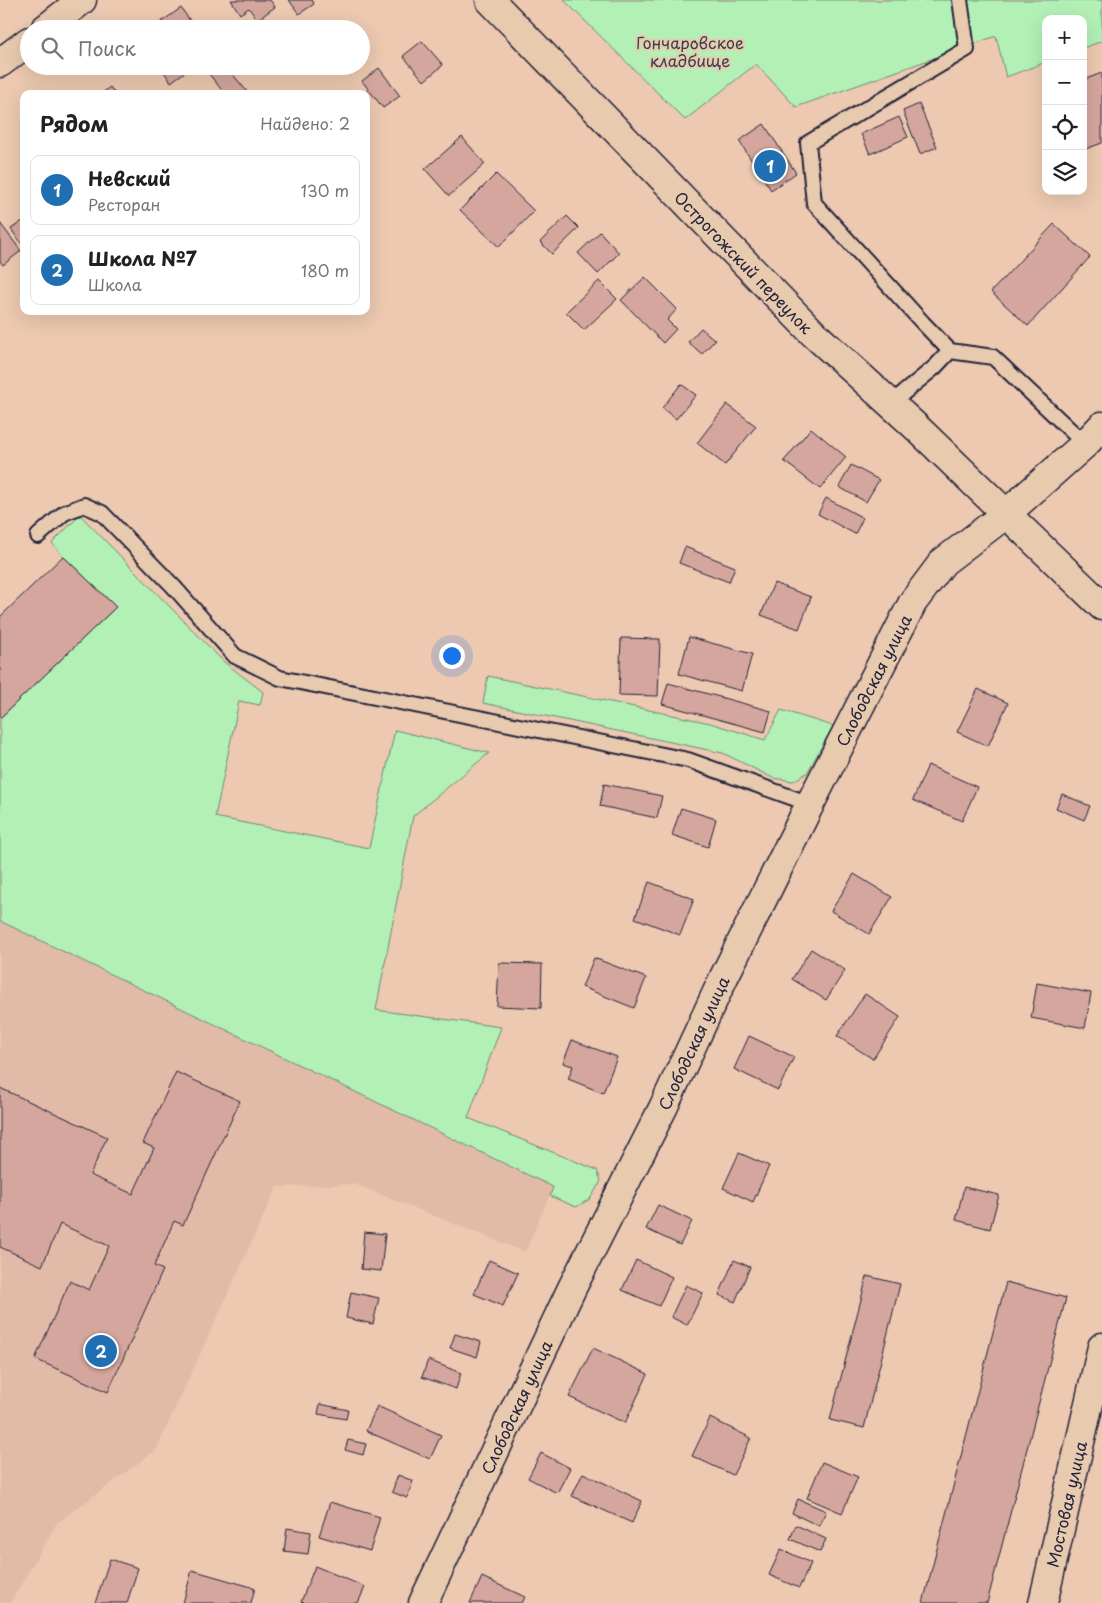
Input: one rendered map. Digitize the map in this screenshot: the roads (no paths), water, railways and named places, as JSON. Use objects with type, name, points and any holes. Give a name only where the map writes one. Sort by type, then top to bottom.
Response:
[{"type":"street","points":[[56,20],[82,0]]},
{"type":"street","name":"Острогожский переулок","points":[[490,0],[814,334],[1006,514]]},
{"type":"street","points":[[0,63],[20,48]]},
{"type":"street","name":"Слободская улица","points":[[423,1603],[572,1288],[663,1108],[724,977],[913,602],[943,562],[1006,514],[1094,435]]},
{"type":"street","points":[[1006,514],[1102,606]]},
{"type":"street","name":"Мостовая улица","points":[[1043,1603],[1102,1347]]},
{"type":"lane","points":[[960,0],[967,49],[808,142],[814,203],[950,351],[993,357],[1094,435]]},
{"type":"lane","points":[[890,404],[935,368],[950,351]]},
{"type":"lane","points":[[38,536],[64,513],[84,505],[102,513],[174,587],[235,656],[280,678],[688,760],[810,804]]},
{"type":"place","name":"Невский","points":[[770,166]]},
{"type":"place","name":"Школа №7","points":[[101,1351]]},
{"type":"park label","name":"Гончаровское кладбище","points":[[690,51]]}]
